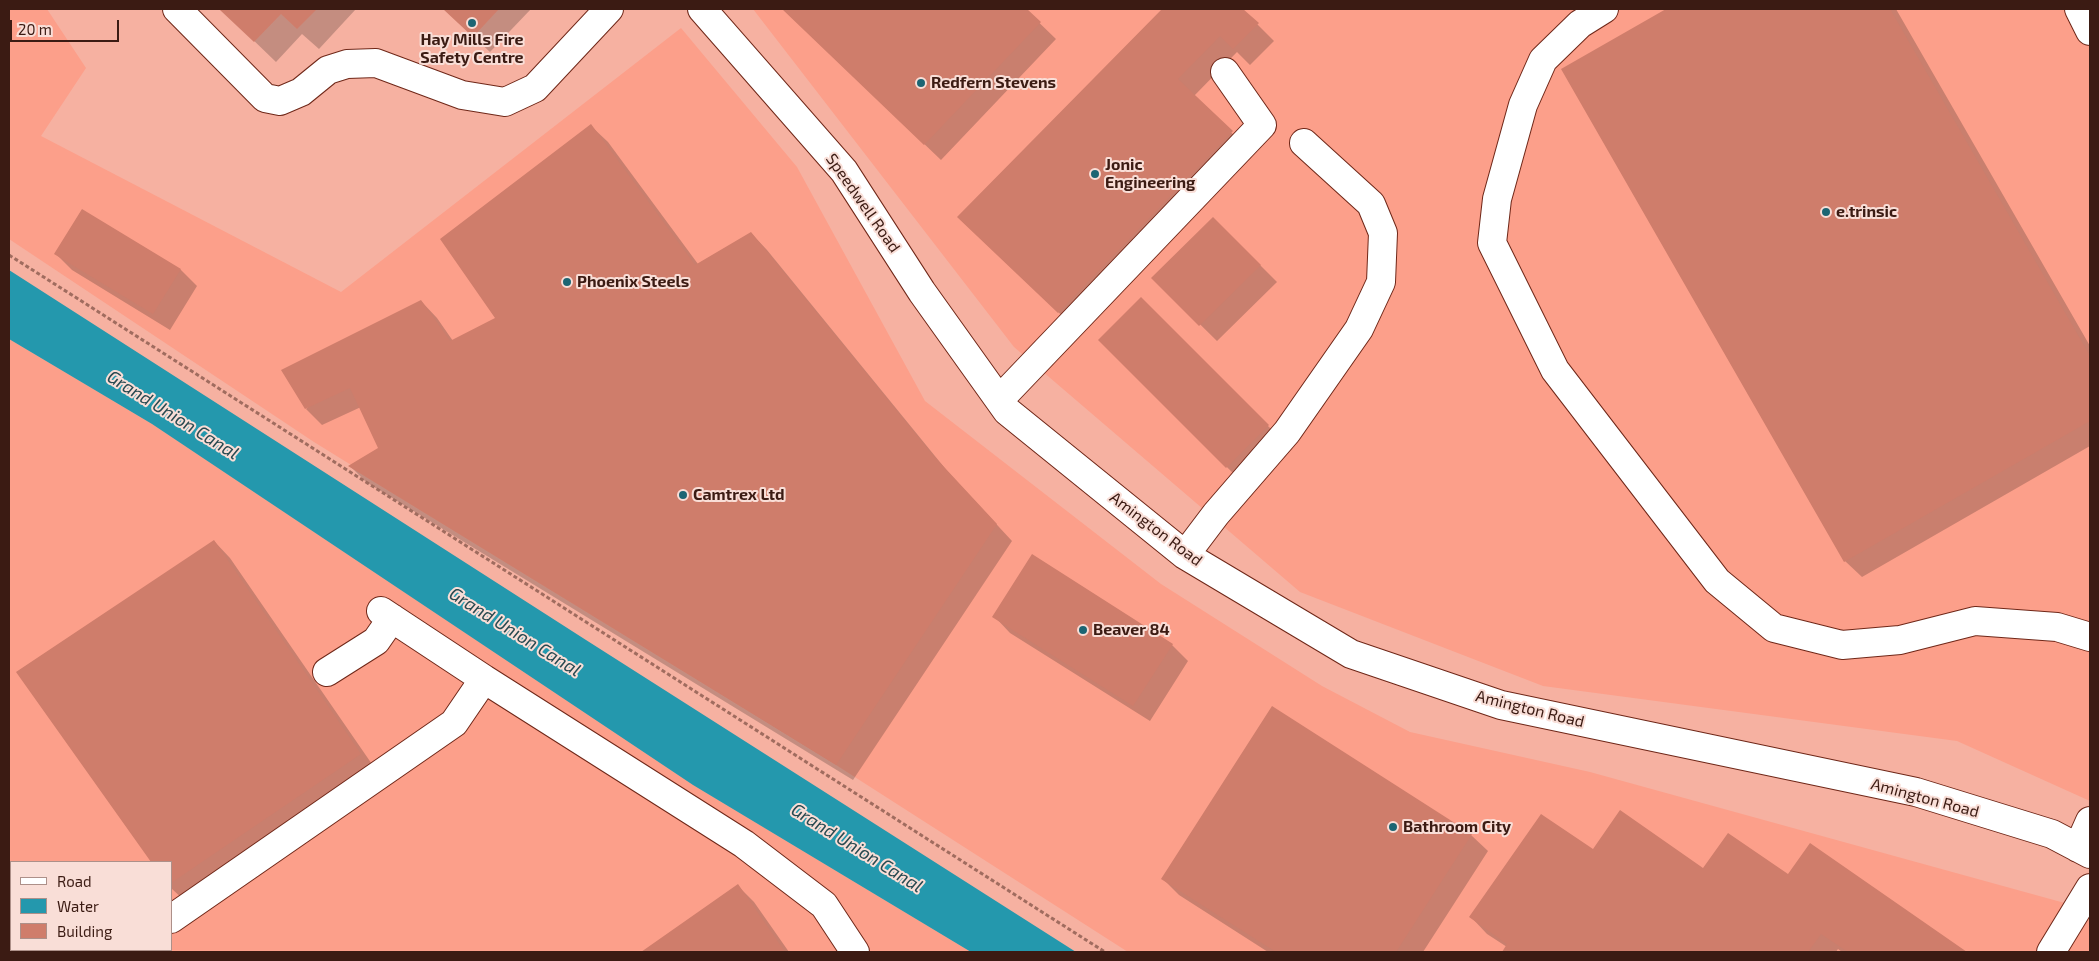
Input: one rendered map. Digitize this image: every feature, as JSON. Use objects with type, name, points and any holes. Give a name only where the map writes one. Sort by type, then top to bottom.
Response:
[{"type":"street","points":[[177,9],[265,98],[280,101],[301,92],[328,70],[347,64],[376,63],[462,95],[505,102],[535,88],[609,9]]},
{"type":"street","name":"Speedwell Road","points":[[702,9],[844,171],[922,292],[1003,405]]},
{"type":"street","points":[[1604,9],[1580,24],[1543,60],[1523,105],[1497,199],[1492,243],[1555,370],[1717,581],[1774,628],[1842,645],[1900,640],[1974,622],[2057,627],[2090,636]]},
{"type":"street","points":[[2079,9],[2090,31]]},
{"type":"street","points":[[1003,405],[1262,125],[1225,72]]},
{"type":"street","points":[[1185,555],[1216,514],[1287,432],[1359,329],[1381,282],[1383,233],[1371,204],[1304,143]]},
{"type":"street","name":"Amington Road","points":[[1003,405],[1185,555],[1351,654],[1501,704],[1916,792],[2052,834],[2084,851]]},
{"type":"street","points":[[327,672],[376,640],[386,615],[744,844],[824,905],[856,952]]},
{"type":"street","points":[[172,918],[454,723],[484,679]]},
{"type":"street","points":[[2084,851],[2090,821]]},
{"type":"street","points":[[2051,952],[2090,888]]},
{"type":"path","points":[[9,255],[1105,952]]},
{"type":"shaded area","points":[[9,9],[47,9],[86,68],[41,136],[341,292],[681,28],[797,167],[925,401],[1161,584],[1322,686],[1410,732],[1590,772],[2090,910],[2090,952],[1128,952],[836,765],[314,442],[9,239]]},
{"type":"shaded area","points":[[753,9],[2090,9],[2090,801],[1957,741],[1543,686],[1300,592],[1014,347]]},
{"type":"shaded area","points":[[9,339],[152,424],[693,785],[971,952],[9,952]]},
{"type":"water","name":"Grand Union Canal","points":[[9,270],[1076,952],[971,952],[693,785],[152,424],[9,339]]},
{"type":"building","points":[[221,9],[317,9],[297,29],[281,14],[254,42]]},
{"type":"building","name":"Hay Mills Fire Safety Centre","points":[[443,9],[499,9],[473,37]]},
{"type":"building","name":"Redfern Stevens","points":[[782,9],[1027,9],[1041,22],[924,145]]},
{"type":"building","name":"Jonic Engineering","points":[[1162,9],[1243,9],[1259,23],[1233,49],[1220,36],[1178,79],[1233,131],[1058,313],[957,217]]},
{"type":"building","name":"e.trinsic","points":[[1666,9],[1890,9],[2090,356],[2090,421],[1844,562],[1561,69]]},
{"type":"building","name":"Camtrex Ltd","points":[[591,124],[695,265],[751,232],[932,454],[997,524],[836,765],[348,466],[378,448],[350,388],[305,409],[281,370],[421,300],[450,341],[495,318],[440,239]]},
{"type":"building","points":[[82,209],[181,269],[153,314],[54,254]]},
{"type":"building","points":[[1213,217],[1261,265],[1199,326],[1151,278]]},
{"type":"building","points":[[1141,297],[1269,425],[1226,468],[1098,340]]},
{"type":"building","points":[[214,540],[361,754],[172,882],[172,861],[150,861],[16,672]]},
{"type":"building","name":"Beaver 84","points":[[1032,554],[1173,644],[1133,706],[992,617]]},
{"type":"building","points":[[1272,706],[1472,834],[1396,952],[1276,952],[1161,879]]},
{"type":"building","points":[[1620,810],[1703,868],[1728,833],[1788,874],[1810,843],[1967,952],[1848,952],[1821,934],[1808,952],[1502,952],[1507,944],[1469,917],[1541,814],[1593,849]]},
{"type":"building","points":[[738,884],[785,952],[641,952]]},
{"type":"place","name":"Hay Mills Fire Safety Centre","points":[[472,23]]},
{"type":"place","name":"Redfern Stevens","points":[[921,83]]},
{"type":"place","name":"Jonic Engineering","points":[[1095,174]]},
{"type":"place","name":"e.trinsic","points":[[1826,212]]},
{"type":"place","name":"Phoenix Steels","points":[[567,282]]},
{"type":"place","name":"Camtrex Ltd","points":[[683,495]]},
{"type":"place","name":"Beaver 84","points":[[1083,630]]},
{"type":"place","name":"Bathroom City","points":[[1393,827]]}]
